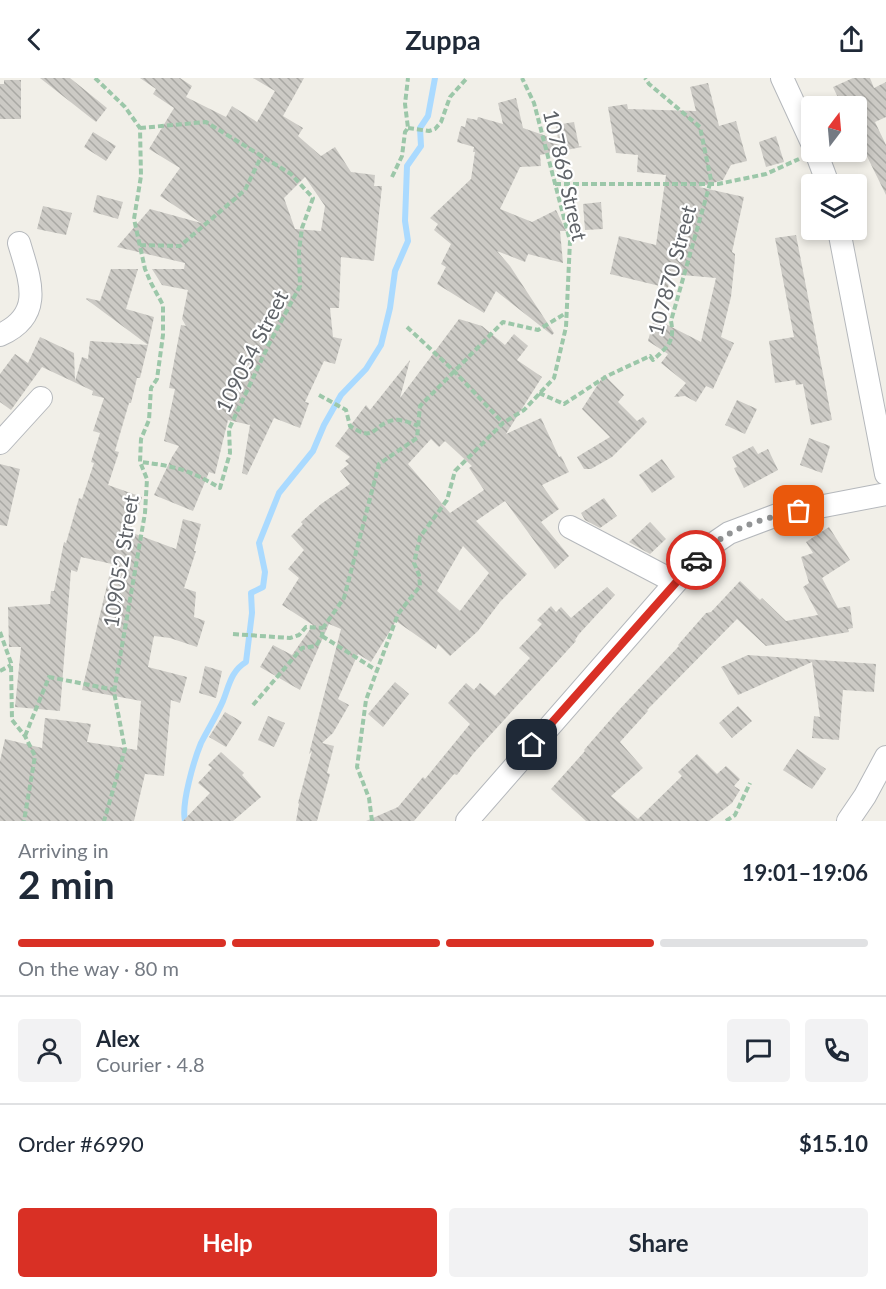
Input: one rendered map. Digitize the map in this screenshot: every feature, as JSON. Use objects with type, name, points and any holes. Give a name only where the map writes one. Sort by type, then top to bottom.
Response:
[{"type":"street","points":[[782,78],[801,119]]},
{"type":"street","points":[[841,240],[885,460]]},
{"type":"street","points":[[0,335],[23,319],[28,311],[31,298],[30,279],[19,243]]},
{"type":"street","points":[[0,443],[41,398]]},
{"type":"street","points":[[467,821],[704,550],[729,533],[777,515],[886,494]]},
{"type":"street","points":[[570,527],[675,582]]},
{"type":"street","points":[[848,821],[865,796],[886,757]]},
{"type":"path","points":[[95,78],[125,107],[140,128]]},
{"type":"path","points":[[392,177],[402,156],[405,132],[408,128],[405,105],[408,78]]},
{"type":"path","points":[[408,128],[429,131],[435,129],[441,122],[450,97],[467,78]]},
{"type":"path","name":"107869 Street","points":[[372,821],[369,798],[357,767],[366,700],[398,614],[420,586],[419,575],[414,563],[420,537],[447,500],[455,471],[503,423],[524,410],[554,378],[566,327],[570,241],[534,102],[522,78]]},
{"type":"path","name":"107870 Street","points":[[540,393],[564,404],[607,376],[650,356],[653,360],[668,346],[674,335],[671,321],[711,180],[700,127],[649,84],[645,78]]},
{"type":"path","name":"109054 Street","points":[[140,128],[206,122],[291,174],[313,198],[302,228],[299,251],[300,286],[269,344],[229,429],[230,453],[220,488],[194,473],[172,465],[140,462]]},
{"type":"path","name":"109052 Street","points":[[104,821],[125,749],[115,690],[145,513],[147,479],[140,462],[141,439],[149,420],[151,388],[157,379],[163,335],[163,305],[150,283],[134,219],[141,176],[140,128]]},
{"type":"path","points":[[140,245],[180,246],[244,190],[262,155]]},
{"type":"path","points":[[555,184],[718,184],[766,174],[801,159]]},
{"type":"path","points":[[253,705],[302,648],[316,646],[322,636],[323,628],[344,598],[379,464],[417,438],[420,406],[502,322],[537,330],[566,313]]},
{"type":"path","points":[[407,327],[454,371],[503,423]]},
{"type":"path","points":[[319,395],[346,410],[350,426],[360,434],[369,435],[390,421],[397,420],[418,426]]},
{"type":"path","points":[[233,633],[290,639],[299,635],[306,627],[323,628]]},
{"type":"path","points":[[0,632],[11,665],[12,720],[26,736],[35,756],[24,821]]},
{"type":"path","points":[[322,636],[376,670]]},
{"type":"path","points":[[0,671],[11,665]]},
{"type":"path","points":[[26,736],[49,677],[115,690]]},
{"type":"path","points":[[726,821],[735,815],[750,783]]},
{"type":"building","points":[[40,78],[70,78],[107,108],[96,122]]},
{"type":"building","points":[[140,78],[180,78],[192,86],[186,97],[226,117],[232,106],[257,122],[275,91],[253,78],[304,78],[283,116],[303,128],[298,136],[321,156],[335,147],[351,172],[375,175],[374,186],[382,186],[374,261],[341,257],[339,308],[330,308],[333,337],[342,339],[335,364],[324,361],[305,402],[309,403],[300,428],[274,418],[247,475],[242,473],[250,425],[228,420],[215,474],[209,472],[193,511],[154,495],[179,446],[164,441],[175,389],[169,388],[181,325],[186,326],[182,319],[188,290],[162,285],[152,269],[184,269],[185,263],[117,247],[150,209],[201,223],[160,196],[180,168],[149,149],[174,108],[153,94],[156,89]],"holes":[[[305,177],[325,206],[321,231],[295,229],[284,198]]]},
{"type":"building","points":[[853,78],[870,78],[874,88],[886,82],[886,117],[875,122],[886,145],[886,195],[867,156],[867,96],[837,96],[833,87]]},
{"type":"building","points":[[4,80],[21,80],[21,119],[0,119],[0,84],[4,84]]},
{"type":"building","points":[[708,83],[719,126],[736,121],[747,161],[731,165],[723,180],[699,187],[744,197],[732,252],[735,258],[731,297],[721,337],[734,343],[713,389],[706,386],[696,402],[685,396],[674,397],[686,383],[661,363],[668,354],[648,341],[654,318],[701,342],[716,278],[671,274],[668,288],[610,274],[619,236],[656,245],[666,175],[637,172],[638,155],[616,153],[608,107],[627,104],[628,109],[696,111],[690,87]]},
{"type":"building","points":[[516,98],[523,128],[558,140],[556,125],[574,122],[579,146],[582,147],[540,155],[541,166],[520,167],[500,209],[532,222],[556,210],[566,231],[560,231],[563,263],[528,254],[525,262],[497,251],[510,266],[554,333],[552,335],[496,291],[484,313],[437,284],[446,267],[441,264],[451,244],[434,230],[438,224],[430,218],[471,179],[475,152],[473,152],[474,147],[457,142],[461,126],[465,127],[467,118],[477,120],[478,117],[503,124],[498,103]]},
{"type":"building","points":[[93,132],[116,146],[106,161],[84,147]]},
{"type":"building","points":[[776,136],[784,162],[766,167],[759,142]]},
{"type":"building","points":[[97,195],[123,202],[118,219],[93,212]]},
{"type":"building","points":[[601,202],[603,229],[585,230],[583,204]]},
{"type":"building","points":[[43,206],[72,213],[66,235],[37,229]]},
{"type":"building","points":[[796,235],[832,420],[811,425],[803,384],[796,385],[795,380],[775,383],[769,341],[794,337],[775,238]]},
{"type":"building","points":[[111,269],[138,269],[126,309],[154,317],[148,345],[86,299],[100,301]]},
{"type":"building","points":[[459,319],[482,326],[505,345],[514,334],[528,346],[517,360],[542,377],[506,434],[541,418],[559,457],[561,456],[569,472],[542,485],[559,509],[541,522],[569,556],[555,569],[505,501],[476,521],[527,574],[500,602],[478,631],[450,656],[438,644],[436,649],[396,621],[371,662],[358,654],[338,699],[349,705],[333,733],[322,743],[334,746],[327,773],[330,774],[317,821],[296,821],[298,803],[312,751],[309,754],[341,629],[329,624],[300,690],[260,667],[273,645],[292,655],[313,625],[282,605],[299,578],[288,569],[304,550],[291,536],[303,524],[301,522],[321,504],[350,484],[340,471],[349,464],[345,461],[350,457],[335,446],[366,405],[370,410],[410,360],[400,398]],"holes":[[[431,439],[439,447],[445,441],[472,466],[469,468],[484,490],[450,513],[408,464]],[[463,546],[489,573],[460,611],[437,591]]]},
{"type":"building","points":[[40,337],[74,353],[75,381],[82,357],[88,359],[90,341],[148,345],[140,378],[137,378],[115,451],[119,452],[108,485],[142,497],[130,532],[176,549],[183,519],[201,524],[194,551],[196,551],[184,588],[196,592],[194,617],[205,621],[197,647],[170,638],[154,636],[148,667],[187,677],[180,703],[171,700],[164,776],[145,774],[134,821],[0,821],[0,761],[5,739],[42,748],[45,718],[91,724],[87,742],[137,750],[141,701],[82,690],[112,564],[81,557],[77,572],[71,570],[60,711],[15,707],[21,647],[9,647],[8,607],[50,604],[51,591],[54,591],[64,542],[66,543],[79,498],[82,499],[94,463],[91,462],[100,433],[93,431],[104,398],[92,395],[93,391],[42,367],[11,410],[0,402],[0,374],[15,354],[28,363]]},
{"type":"building","points":[[604,375],[624,395],[618,402],[637,421],[643,417],[647,422],[612,457],[591,469],[584,469],[577,457],[610,437],[582,409]]},
{"type":"building","points":[[737,400],[757,409],[745,434],[725,425]]},
{"type":"building","points":[[809,438],[830,446],[822,473],[800,465]]},
{"type":"building","points":[[753,446],[758,454],[768,449],[778,470],[744,488],[734,468],[737,467],[732,457]]},
{"type":"building","points":[[662,459],[675,477],[652,493],[639,475]]},
{"type":"building","points":[[0,464],[20,469],[7,526],[0,525]]},
{"type":"building","points":[[604,498],[617,516],[600,528],[585,520],[581,513]]},
{"type":"building","points":[[650,522],[666,539],[650,554],[629,542]]},
{"type":"building","points":[[829,527],[850,560],[822,578],[838,608],[850,606],[853,628],[848,629],[849,632],[766,646],[737,619],[647,710],[620,742],[643,768],[611,796],[638,819],[682,776],[678,772],[697,754],[717,774],[726,766],[740,779],[734,786],[740,790],[732,803],[709,821],[586,821],[551,789],[706,613],[711,612],[740,581],[786,621],[818,615],[803,587],[809,583],[801,557],[813,553],[806,542]]},
{"type":"building","points":[[607,587],[615,595],[414,821],[366,821],[398,807],[423,777],[425,779],[470,724],[448,703],[466,683],[474,690],[480,683],[495,696],[530,658],[519,648],[542,624],[537,620],[551,606],[556,612],[561,607],[571,618]]},
{"type":"building","points":[[748,655],[876,664],[874,692],[843,690],[839,740],[812,738],[814,716],[820,717],[812,662],[738,695],[721,667]]},
{"type":"building","points":[[205,666],[222,671],[216,698],[199,693]]},
{"type":"building","points":[[395,682],[409,694],[383,727],[368,714]]},
{"type":"building","points":[[738,706],[752,721],[732,738],[719,723]]},
{"type":"building","points":[[225,712],[242,722],[226,747],[209,737]]},
{"type":"building","points":[[268,716],[285,723],[274,747],[258,740]]},
{"type":"building","points":[[797,749],[826,769],[812,789],[783,770]]},
{"type":"building","points":[[221,752],[244,773],[242,775],[261,797],[233,821],[183,821],[210,793],[198,783],[212,768],[208,765]]},
{"type":"waterway","points":[[185,821],[186,793],[201,743],[221,706],[234,674],[246,662],[252,613],[251,593],[263,587],[265,572],[259,543],[279,493],[313,451],[341,395],[366,369],[381,345],[390,308],[395,271],[408,241],[405,221],[407,166],[421,146],[420,128],[428,116],[435,78]]},
{"type":"way so far","points":[[696,560],[704,550],[729,533],[777,515],[799,511]]},
{"type":"route","points":[[532,745],[696,560]]}]
